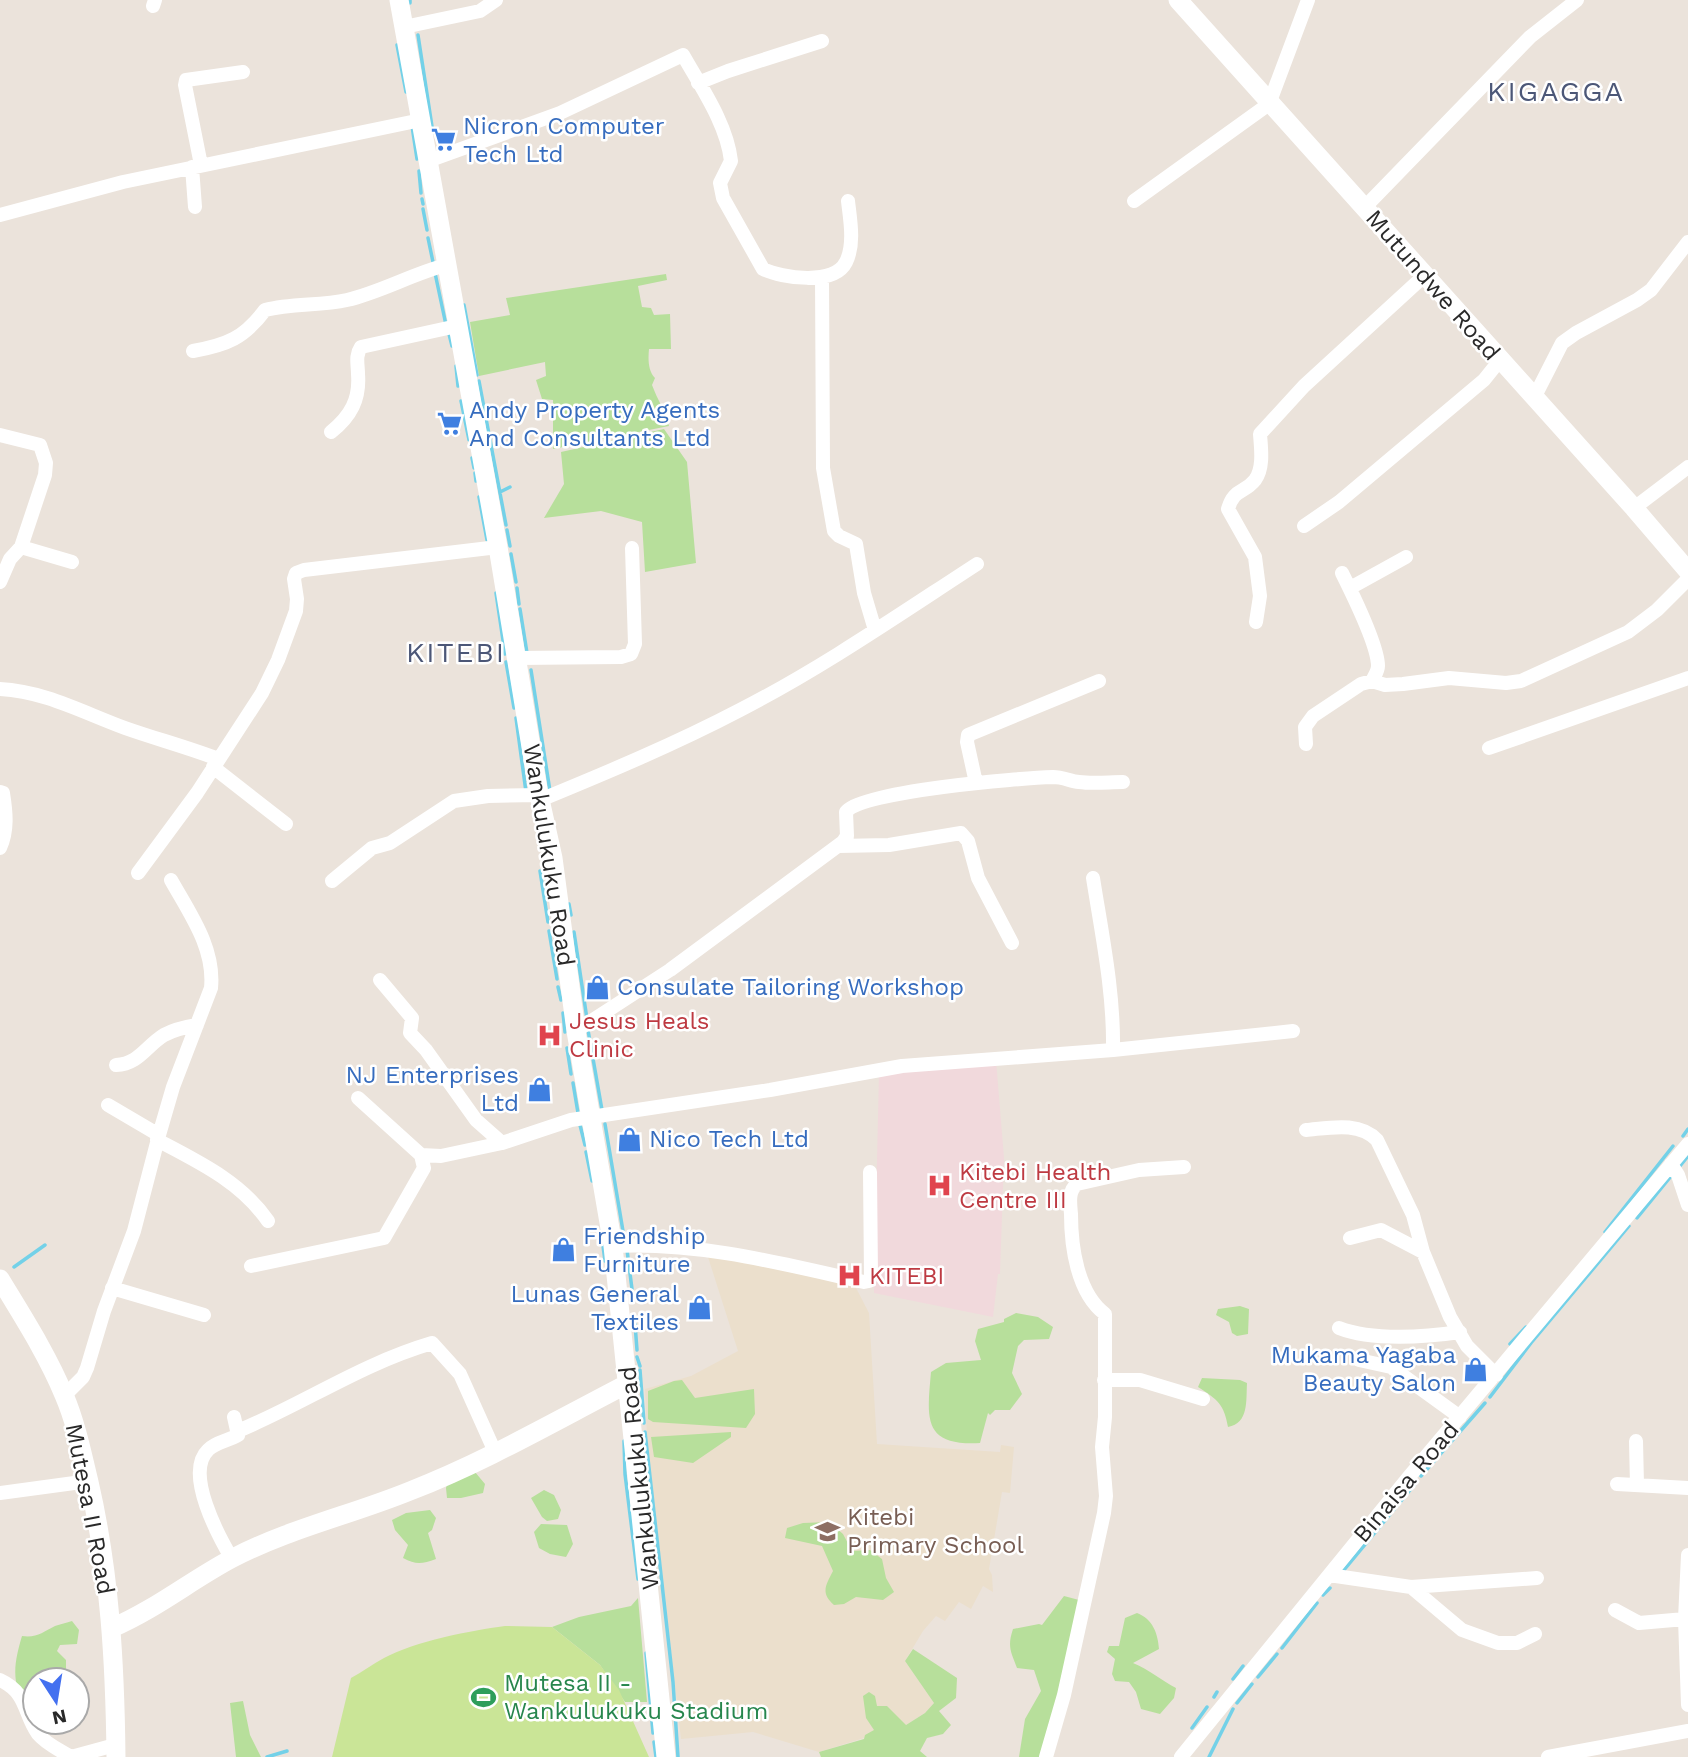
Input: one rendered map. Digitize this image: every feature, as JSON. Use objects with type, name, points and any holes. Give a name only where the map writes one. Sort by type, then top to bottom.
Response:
[{"type":"main road","name":"Wankulukuku Road","points":[[399,0],[498,547],[540,798],[553,858],[576,1031],[613,1246],[667,1757]]},
{"type":"main road","name":"Mutundwe Road","points":[[1178,0],[1688,571]]},
{"type":"main road","name":"Mutesa II Road","points":[[3,1290],[44,1354],[65,1395],[89,1481],[104,1560],[112,1628],[116,1751]]},
{"type":"main road","points":[[112,1628],[157,1607],[232,1559],[312,1526],[409,1492],[495,1452],[629,1383]]},
{"type":"street","points":[[404,27],[480,11],[496,0]]},
{"type":"street","points":[[1134,201],[1269,104],[1308,0]]},
{"type":"street","points":[[1365,207],[1530,37],[1577,0]]},
{"type":"street","points":[[698,83],[822,41]]},
{"type":"street","points":[[428,161],[560,114],[683,55],[714,112],[730,155],[729,167],[720,180],[723,198],[760,265],[767,271],[786,276],[822,277],[833,273],[846,262],[851,227],[848,201]]},
{"type":"street","points":[[195,207],[197,166],[186,80],[243,72]]},
{"type":"street","points":[[0,215],[94,188],[421,120]]},
{"type":"street","points":[[1534,398],[1562,343],[1651,290],[1688,242]]},
{"type":"street","points":[[193,351],[239,337],[254,325],[265,310],[351,299],[446,265]]},
{"type":"street","points":[[1256,622],[1259,596],[1255,557],[1228,509],[1231,498],[1255,481],[1260,469],[1260,434],[1304,386],[1424,276]]},
{"type":"street","points":[[822,277],[823,468],[833,527],[838,536],[856,544],[864,593],[875,630]]},
{"type":"street","points":[[331,432],[347,418],[356,401],[359,378],[356,356],[361,347],[457,326]]},
{"type":"street","points":[[1304,526],[1339,502],[1473,389],[1500,360]]},
{"type":"street","points":[[0,435],[33,441],[40,445],[44,453],[45,475],[21,547],[10,559],[0,582]]},
{"type":"street","points":[[1634,508],[1688,467]]},
{"type":"street","points":[[21,547],[72,562]]},
{"type":"street","points":[[138,873],[173,828],[262,693],[278,660],[296,611],[296,573],[417,555],[498,547]]},
{"type":"street","points":[[517,658],[621,657],[631,654],[635,644],[632,548]]},
{"type":"street","points":[[1350,589],[1406,557]]},
{"type":"street","points":[[332,881],[372,848],[390,843],[454,801],[488,796],[540,798],[606,775],[740,710],[875,630],[977,564]]},
{"type":"street","points":[[1342,573],[1377,659],[1378,669],[1372,681]]},
{"type":"street","points":[[1306,744],[1305,727],[1313,716],[1361,684],[1372,681],[1385,685],[1449,678],[1521,681],[1628,632],[1657,610],[1688,579]]},
{"type":"street","points":[[1489,748],[1688,678]]},
{"type":"street","points":[[976,783],[967,742],[968,735],[1099,681]]},
{"type":"street","points":[[0,689],[40,695],[137,732],[182,745],[216,763],[286,824]]},
{"type":"street","points":[[576,1031],[670,970],[838,846],[847,836],[846,812],[854,805],[901,794],[976,783],[1061,777],[1078,782],[1123,782]]},
{"type":"street","points":[[0,792],[3,793],[7,813],[0,848]]},
{"type":"street","points":[[838,846],[889,845],[961,833],[968,841],[978,878],[1012,943]]},
{"type":"street","points":[[1093,878],[1108,974],[1114,1028],[1113,1050]]},
{"type":"street","points":[[65,1395],[83,1377],[87,1368],[112,1288],[137,1222],[173,1087],[211,988],[212,976],[207,946],[171,880]]},
{"type":"street","points":[[380,979],[412,1018],[410,1033],[434,1060],[476,1120],[502,1143]]},
{"type":"street","points":[[116,1065],[128,1064],[158,1040],[179,1028],[197,1025]]},
{"type":"street","points":[[421,1155],[441,1156],[502,1143],[571,1121],[902,1066],[1113,1050],[1293,1031]]},
{"type":"street","points":[[251,1266],[384,1238],[424,1168],[421,1155],[358,1098]]},
{"type":"street","points":[[108,1105],[237,1186],[257,1205],[268,1221]]},
{"type":"street","points":[[1306,1130],[1345,1127],[1370,1133],[1383,1150],[1413,1215],[1423,1252],[1450,1317],[1467,1346],[1496,1375]]},
{"type":"street","name":"Binaisa Road","points":[[1181,1757],[1688,1144]]},
{"type":"street","points":[[1671,1164],[1678,1175],[1688,1205]]},
{"type":"street","points":[[1046,1757],[1064,1695],[1104,1513],[1105,1496],[1102,1447],[1105,1417],[1105,1314],[1090,1298],[1082,1280],[1071,1234],[1070,1193],[1073,1187],[1110,1175],[1185,1167]]},
{"type":"street","points":[[613,1246],[709,1249],[869,1281],[870,1172]]},
{"type":"street","points":[[1350,1238],[1381,1230],[1423,1252]]},
{"type":"street","points":[[112,1288],[204,1315]]},
{"type":"street","points":[[1339,1328],[1356,1332],[1427,1337],[1460,1332]]},
{"type":"street","points":[[232,1559],[210,1517],[200,1474],[205,1452],[212,1446],[235,1437],[236,1424],[263,1421],[355,1372],[402,1352],[432,1343],[460,1374],[495,1452]]},
{"type":"street","points":[[1359,1360],[1391,1367],[1460,1417]]},
{"type":"street","points":[[1104,1380],[1139,1380],[1203,1399]]},
{"type":"street","points":[[1636,1441],[1637,1485]]},
{"type":"street","points":[[0,1493],[89,1481]]},
{"type":"street","points":[[1618,1484],[1688,1488]]},
{"type":"street","points":[[1688,1555],[1685,1619],[1688,1705]]},
{"type":"street","points":[[1329,1575],[1411,1587],[1536,1578]]},
{"type":"street","points":[[1411,1587],[1461,1630],[1498,1643],[1517,1643],[1535,1634]]},
{"type":"street","points":[[1615,1610],[1639,1623],[1685,1619]]},
{"type":"street","points":[[0,1680],[21,1695],[39,1735],[71,1757],[116,1751]]},
{"type":"street","points":[[1548,1757],[1688,1731]]},
{"type":"shaded area","name":"Kitebi Health Centre III","points":[[996,1060],[1004,1158],[1000,1274],[993,1317],[874,1293],[879,1073]]},
{"type":"shaded area","name":"Kitebi Primary School","points":[[707,1254],[855,1286],[869,1313],[877,1444],[1000,1452],[1001,1445],[1014,1447],[1010,1493],[1002,1492],[989,1569],[993,1592],[983,1586],[971,1609],[959,1602],[945,1621],[936,1616],[923,1631],[905,1661],[934,1703],[925,1713],[906,1725],[819,1752],[753,1732],[681,1739],[647,1437],[645,1389],[691,1376],[738,1351]]},
{"type":"green space","points":[[666,274],[667,280],[638,286],[642,307],[651,308],[654,315],[670,314],[671,349],[649,349],[650,368],[655,378],[652,385],[669,426],[553,449],[553,400],[542,399],[536,380],[546,376],[545,362],[479,376],[470,322],[510,315],[506,298]]},
{"type":"green space","points":[[664,429],[687,462],[696,563],[645,572],[642,522],[601,511],[544,518],[564,484],[561,452]]},
{"type":"green space","points":[[1240,1306],[1249,1309],[1248,1334],[1237,1336],[1232,1333],[1229,1322],[1216,1315],[1218,1309]]},
{"type":"green space","points":[[1016,1313],[1038,1317],[1053,1327],[1049,1339],[1024,1340],[1018,1346],[1012,1373],[1022,1394],[1010,1410],[995,1410],[990,1415],[988,1413],[980,1443],[947,1440],[932,1426],[929,1415],[931,1372],[946,1363],[981,1360],[975,1341],[978,1329],[1004,1322],[1004,1319]]},
{"type":"green space","points":[[1202,1378],[1240,1380],[1247,1383],[1245,1410],[1235,1425],[1228,1427],[1219,1403],[1198,1387]]},
{"type":"green space","points":[[682,1380],[695,1398],[754,1389],[755,1414],[746,1428],[653,1422],[648,1419],[648,1391]]},
{"type":"green space","points":[[731,1432],[731,1437],[693,1463],[654,1457],[651,1437]]},
{"type":"green space","points":[[475,1472],[485,1484],[483,1493],[447,1498],[448,1480]]},
{"type":"green space","points":[[544,1490],[554,1495],[561,1510],[558,1519],[547,1521],[531,1498]]},
{"type":"green space","points":[[430,1510],[436,1518],[432,1530],[428,1533],[436,1559],[419,1563],[403,1558],[408,1545],[395,1530],[392,1520],[406,1513]]},
{"type":"green space","points":[[829,1522],[843,1534],[852,1551],[870,1550],[882,1559],[886,1578],[894,1592],[883,1600],[856,1597],[844,1604],[834,1605],[830,1601],[826,1589],[833,1571],[822,1546],[785,1538],[787,1528],[803,1523]]},
{"type":"green space","points":[[541,1524],[567,1525],[573,1544],[566,1557],[550,1554],[539,1548],[534,1532]]},
{"type":"green space","points":[[1064,1596],[1079,1600],[1051,1723],[1041,1757],[1019,1757],[1025,1719],[1041,1691],[1034,1670],[1017,1668],[1010,1649],[1011,1635],[1013,1629],[1042,1625]]},
{"type":"green space","points":[[638,1598],[647,1702],[625,1702],[600,1665],[552,1627],[579,1617],[631,1606]]},
{"type":"green space","points":[[1137,1613],[1147,1619],[1154,1628],[1159,1649],[1133,1663],[1176,1688],[1174,1698],[1160,1714],[1141,1709],[1136,1692],[1129,1682],[1115,1681],[1112,1674],[1115,1659],[1107,1652],[1109,1646],[1119,1646],[1125,1618]]},
{"type":"green space","points":[[72,1621],[79,1630],[77,1644],[60,1645],[57,1651],[66,1660],[66,1666],[21,1666],[21,1689],[18,1689],[15,1669],[22,1636],[36,1635]]},
{"type":"green space","name":"Mutesa II - Wankulukuku Stadium","points":[[505,1626],[552,1627],[600,1665],[619,1690],[649,1757],[332,1757],[351,1678],[384,1658],[411,1647],[459,1634]]},
{"type":"green space","points":[[913,1649],[957,1678],[956,1698],[939,1711],[951,1725],[943,1734],[927,1738],[920,1751],[927,1757],[821,1757],[819,1752],[864,1739],[865,1735],[874,1730],[866,1718],[863,1696],[869,1692],[875,1696],[877,1706],[887,1706],[906,1725],[925,1713],[934,1703],[905,1661]]},
{"type":"green space","points":[[243,1701],[250,1735],[261,1757],[236,1757],[230,1703]]},
{"type":"waterway","points":[[418,35],[433,133]]},
{"type":"waterway","points":[[397,45],[406,92]]},
{"type":"waterway","points":[[412,126],[417,159]]},
{"type":"waterway","points":[[419,171],[421,193]]},
{"type":"waterway","points":[[422,199],[423,204]]},
{"type":"waterway","points":[[423,209],[427,230]]},
{"type":"waterway","points":[[428,238],[433,262]]},
{"type":"waterway","points":[[435,273],[446,325]]},
{"type":"waterway","points":[[464,305],[477,375]]},
{"type":"waterway","points":[[449,334],[452,346]]},
{"type":"waterway","points":[[456,366],[458,386]]},
{"type":"waterway","points":[[479,381],[506,525]]},
{"type":"waterway","points":[[461,401],[469,440]]},
{"type":"waterway","points":[[472,458],[474,468]]},
{"type":"waterway","points":[[475,473],[476,481]]},
{"type":"waterway","points":[[500,492],[510,487]]},
{"type":"waterway","points":[[479,497],[487,540]]},
{"type":"waterway","points":[[507,530],[510,546]]},
{"type":"waterway","points":[[511,554],[516,582]]},
{"type":"waterway","points":[[517,588],[519,604]]},
{"type":"waterway","points":[[496,593],[505,654]]},
{"type":"waterway","points":[[520,609],[527,653]]},
{"type":"waterway","points":[[506,662],[514,708]]},
{"type":"waterway","points":[[531,670],[550,791]]},
{"type":"waterway","points":[[516,718],[526,792]]},
{"type":"waterway","points":[[540,871],[548,922]]},
{"type":"waterway","points":[[569,904],[571,915]]},
{"type":"waterway","points":[[549,931],[557,979]]},
{"type":"waterway","points":[[574,932],[587,1019]]},
{"type":"waterway","points":[[558,987],[561,1000]]},
{"type":"waterway","points":[[563,1013],[565,1032]]},
{"type":"waterway","points":[[588,1030],[602,1110]]},
{"type":"waterway","points":[[567,1048],[571,1074]]},
{"type":"waterway","points":[[573,1083],[578,1113]]},
{"type":"waterway","points":[[605,1124],[624,1237]]},
{"type":"waterway","points":[[580,1125],[585,1145]]},
{"type":"waterway","points":[[1683,1136],[1688,1129]]},
{"type":"waterway","points":[[1605,1232],[1673,1146]]},
{"type":"waterway","points":[[586,1152],[592,1181]]},
{"type":"waterway","points":[[1680,1166],[1688,1156]]},
{"type":"waterway","points":[[1637,1218],[1672,1175]]},
{"type":"waterway","points":[[1490,1397],[1531,1343],[1629,1226]]},
{"type":"waterway","points":[[601,1231],[605,1261]]},
{"type":"waterway","points":[[14,1267],[45,1245]]},
{"type":"waterway","points":[[627,1250],[632,1289]]},
{"type":"waterway","points":[[635,1324],[637,1350]]},
{"type":"waterway","points":[[1510,1344],[1526,1327]]},
{"type":"waterway","points":[[637,1357],[640,1366]]},
{"type":"waterway","points":[[640,1370],[644,1423]]},
{"type":"waterway","points":[[1421,1476],[1485,1403]]},
{"type":"waterway","points":[[645,1432],[673,1682],[678,1757]]},
{"type":"waterway","points":[[624,1441],[625,1474],[638,1579]]},
{"type":"waterway","points":[[1344,1570],[1415,1484]]},
{"type":"waterway","points":[[1323,1595],[1330,1588]]},
{"type":"waterway","points":[[1282,1648],[1317,1603]]},
{"type":"waterway","points":[[646,1653],[653,1733]]},
{"type":"waterway","points":[[1258,1677],[1277,1654]]},
{"type":"waterway","points":[[1233,1679],[1243,1666]]},
{"type":"waterway","points":[[1237,1703],[1252,1684]]},
{"type":"waterway","points":[[1214,1697],[1217,1692]]},
{"type":"waterway","points":[[1192,1728],[1207,1707]]},
{"type":"waterway","points":[[1209,1757],[1233,1709]]},
{"type":"waterway","points":[[654,1742],[656,1757]]},
{"type":"waterway","points":[[267,1757],[287,1751]]},
{"type":"place","name":"Nicron Computer Tech Ltd","points":[[443,140]]},
{"type":"place","name":"Andy Property Agents And Consultants Ltd","points":[[449,424]]},
{"type":"place","name":"Consulate Tailoring Workshop","points":[[597,987]]},
{"type":"place","name":"Jesus Heals Clinic","points":[[549,1035]]},
{"type":"place","name":"NJ Enterprises Ltd","points":[[539,1089]]},
{"type":"place","name":"Nico Tech Ltd","points":[[629,1139]]},
{"type":"place","name":"Kitebi Health Centre III","points":[[939,1186]]},
{"type":"place","name":"Friendship Furniture","points":[[563,1250]]},
{"type":"place","name":"KITEBI","points":[[849,1276]]},
{"type":"place","name":"Lunas General Textiles","points":[[699,1308]]},
{"type":"place","name":"Mukama Yagaba Beauty Salon","points":[[1476,1369]]},
{"type":"place","name":"Kitebi Primary School","points":[[827,1531]]},
{"type":"place","name":"Mutesa II - Wankulukuku Stadium","points":[[484,1697]]},
{"type":"district","name":"KIGAGGA","points":[[1556,91]]},
{"type":"district","name":"KITEBI","points":[[456,652]]}]
